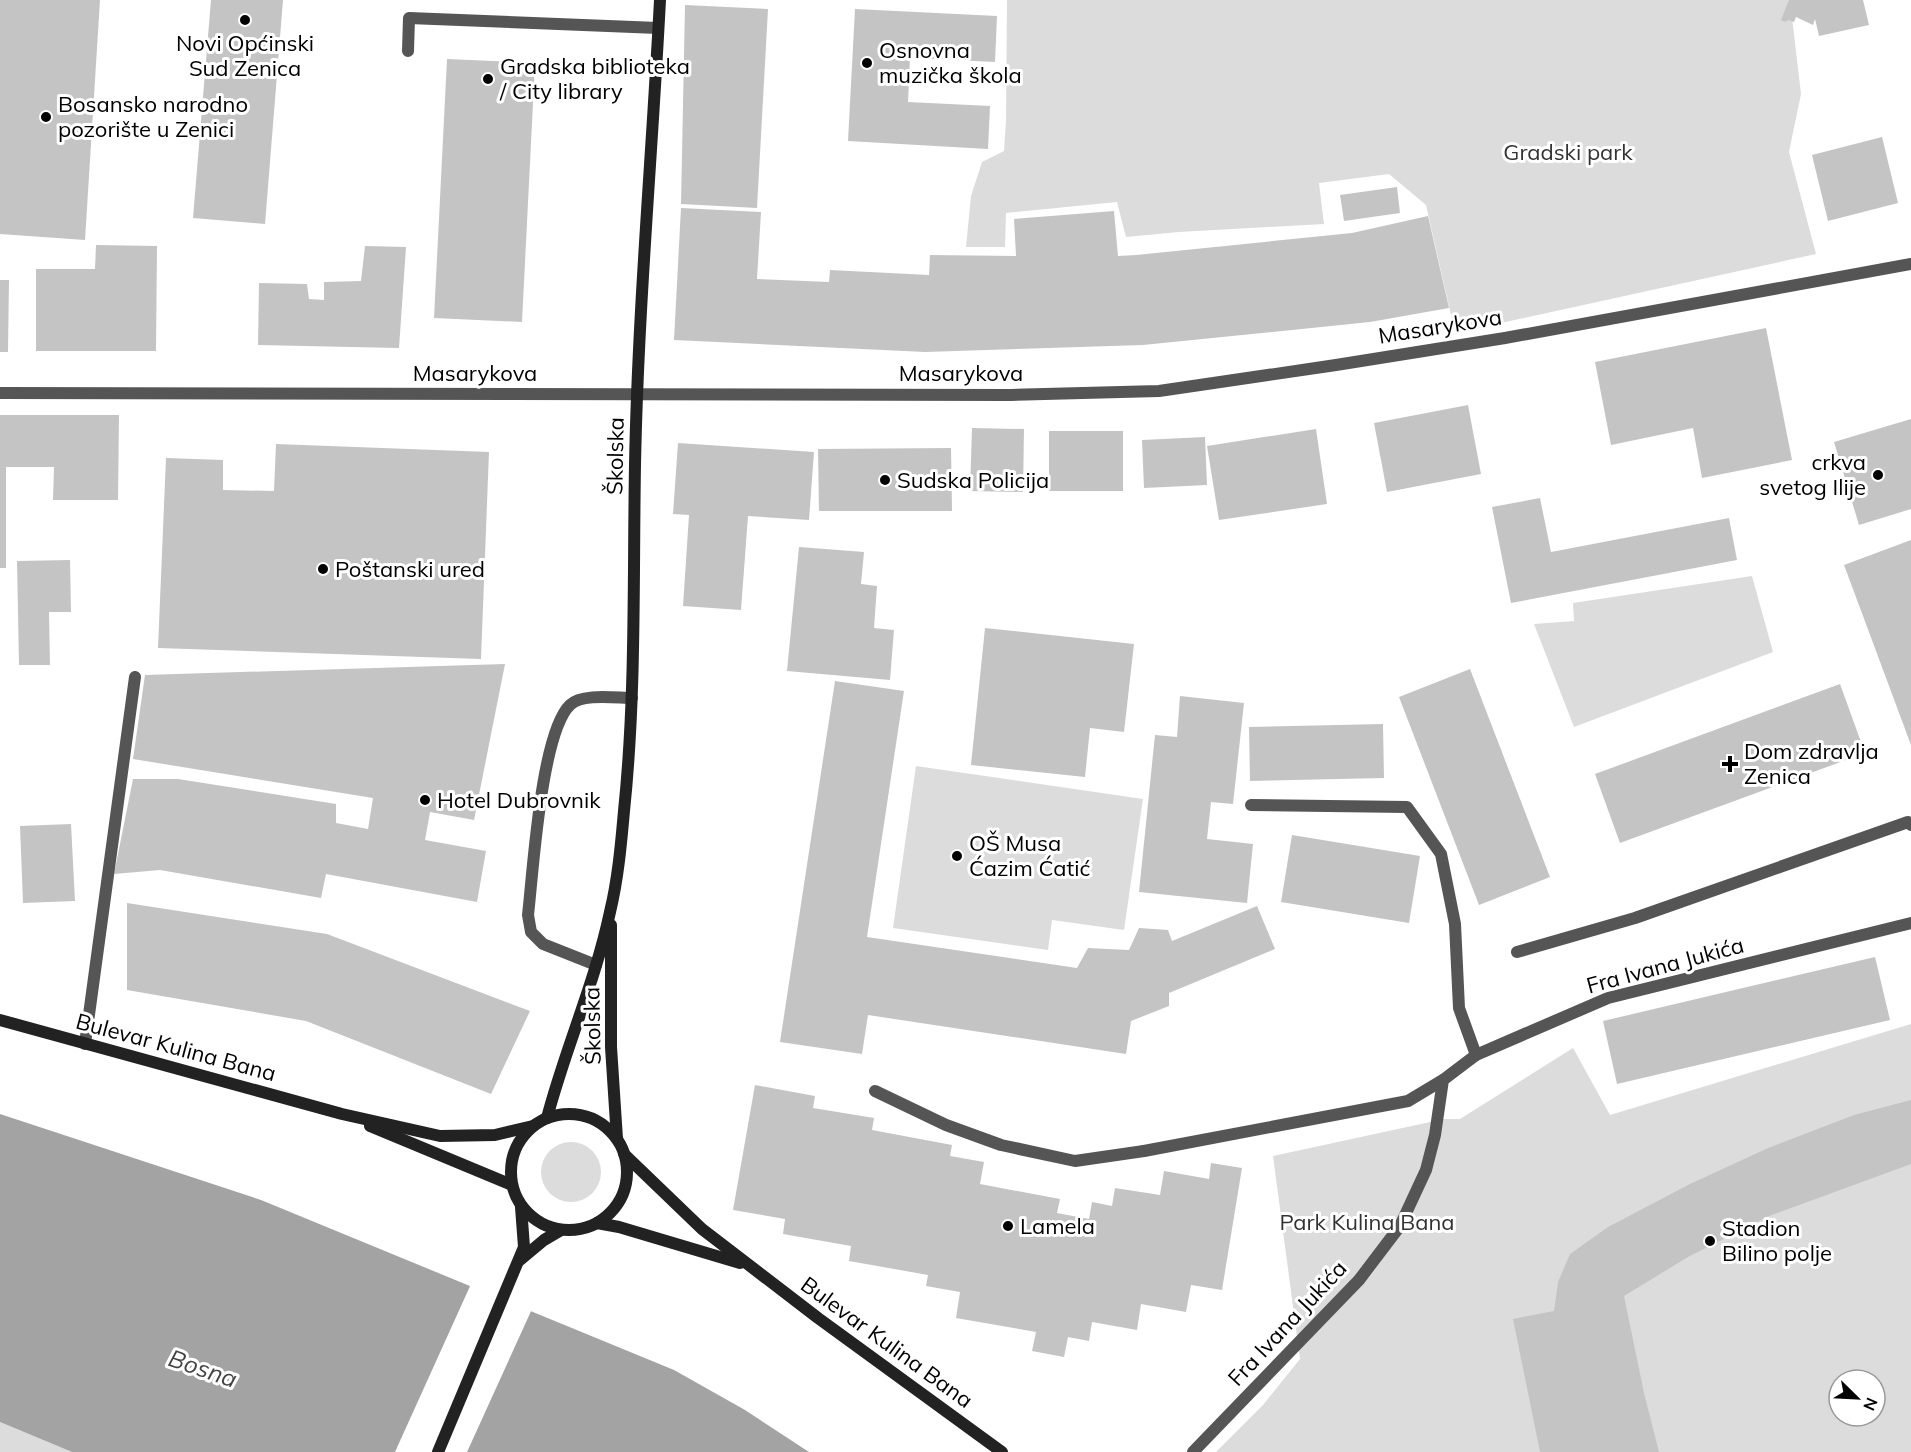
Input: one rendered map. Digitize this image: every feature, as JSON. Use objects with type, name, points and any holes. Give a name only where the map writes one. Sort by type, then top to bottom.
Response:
[{"type":"street","name":"Školska","points":[[547,1118],[556,1082],[596,965],[610,912],[624,812],[632,698],[637,394],[660,0]]},
{"type":"street","points":[[408,51],[410,18],[658,28]]},
{"type":"street","name":"Masarykova","points":[[0,393],[1011,394],[1160,391],[1505,338],[1911,264]]},
{"type":"street","points":[[85,1044],[135,677]]},
{"type":"street","points":[[596,965],[543,944],[531,932],[528,915],[546,766],[563,716],[570,705],[582,699],[632,698]]},
{"type":"street","points":[[1251,804],[1407,807],[1441,854],[1455,924],[1459,1008],[1476,1055]]},
{"type":"street","points":[[1517,952],[1645,915],[1908,822],[1911,825]]},
{"type":"street","name":"Školska","points":[[610,912],[611,1047],[617,1139]]},
{"type":"street","name":"Fra Ivana Jukića","points":[[874,1091],[946,1125],[1001,1145],[1075,1161],[1144,1151],[1408,1101],[1443,1080],[1476,1055],[1608,998],[1911,923]]},
{"type":"street","name":"Bulevar Kulina Bana","points":[[0,1020],[342,1114],[440,1136],[495,1135],[532,1126]]},
{"type":"street","name":"Fra Ivana Jukića","points":[[1193,1452],[1359,1280],[1400,1226],[1426,1170],[1435,1135],[1443,1080]]},
{"type":"street","name":"Bulevar Kulina Bana","points":[[342,1114],[512,1185]]},
{"type":"street","points":[[438,1452],[524,1247],[521,1206],[512,1185],[511,1174],[514,1153],[519,1143],[532,1126],[547,1118],[562,1114],[578,1114],[593,1119],[607,1128],[617,1139],[627,1167],[623,1193],[608,1216],[582,1229],[561,1230],[537,1221],[521,1206]]},
{"type":"street","name":"Bulevar Kulina Bana","points":[[624,1154],[702,1230],[1002,1452]]},
{"type":"street","name":"Bulevar Kulina Bana","points":[[597,1223],[619,1227],[749,1266]]},
{"type":"street","points":[[519,1261],[544,1240],[561,1230]]},
{"type":"green space","name":"Gradski park","points":[[1007,0],[1790,0],[1801,94],[1789,152],[1816,254],[1455,333],[1426,205],[1389,174],[1319,183],[1324,224],[1126,237],[1117,202],[1006,213],[1005,247],[966,247],[971,196],[982,162],[1004,151]]},
{"type":"green space","points":[[1752,576],[1773,652],[1574,727],[1534,624],[1574,621],[1573,603]]},
{"type":"green space","points":[[916,766],[1143,799],[1124,930],[1052,920],[1048,950],[893,928]]},
{"type":"green space","name":"Stadion Bilino polje","points":[[1911,1024],[1911,1452],[1216,1452],[1263,1405],[1300,1359],[1273,1156],[1444,1119],[1460,1119],[1573,1048],[1610,1115]]},
{"type":"green space","points":[[571,1142],[592,1151],[601,1172],[592,1193],[571,1202],[550,1193],[541,1172],[550,1151]]},
{"type":"green space","points":[[0,1422],[72,1452],[0,1452]]},
{"type":"water","name":"Bosna","points":[[0,1114],[261,1200],[674,1370],[745,1410],[809,1452],[72,1452],[0,1422]]},
{"type":"pier","points":[[471,1284],[532,1309],[467,1452],[395,1452]]},
{"type":"building","name":"Bosansko narodno pozorište u Zenici","points":[[0,0],[100,0],[85,240],[0,234]]},
{"type":"building","points":[[211,0],[283,0],[265,224],[193,218]]},
{"type":"building","points":[[1789,0],[1863,0],[1869,25],[1819,36],[1815,19],[1813,25],[1796,17],[1794,22],[1781,20]]},
{"type":"building","points":[[685,5],[768,9],[757,208],[681,204]]},
{"type":"building","points":[[855,9],[997,16],[995,62],[910,58],[908,102],[990,106],[988,149],[848,141]]},
{"type":"building","points":[[447,59],[535,63],[522,322],[434,318]]},
{"type":"building","points":[[1882,137],[1898,203],[1828,221],[1812,155]]},
{"type":"building","points":[[1397,187],[1400,213],[1344,221],[1340,195]]},
{"type":"building","points":[[681,208],[761,212],[757,279],[829,282],[830,270],[929,275],[930,255],[1016,256],[1014,219],[1114,211],[1118,256],[1352,233],[1428,216],[1449,308],[1370,322],[1143,345],[925,352],[674,340]]},
{"type":"building","points":[[96,245],[157,246],[156,351],[36,351],[36,269],[95,269]]},
{"type":"building","points":[[365,246],[406,247],[399,348],[258,345],[259,283],[307,284],[309,299],[324,300],[324,282],[361,281]]},
{"type":"building","points":[[0,280],[9,280],[8,352],[0,352]]},
{"type":"building","points":[[1766,328],[1792,460],[1702,478],[1693,428],[1611,445],[1595,362]]},
{"type":"building","points":[[1468,405],[1481,474],[1387,492],[1374,423]]},
{"type":"building","points":[[0,415],[119,415],[118,500],[53,500],[54,467],[6,467],[6,568],[0,568]]},
{"type":"building","name":"crkva svetog Ilije","points":[[1911,419],[1911,509],[1859,525],[1834,442]]},
{"type":"building","points":[[972,428],[1024,429],[1023,492],[970,491]]},
{"type":"building","points":[[1316,429],[1327,504],[1219,520],[1207,446]]},
{"type":"building","points":[[1049,431],[1123,431],[1123,491],[1049,491]]},
{"type":"building","points":[[1205,437],[1207,485],[1144,488],[1142,440]]},
{"type":"building","points":[[678,443],[814,452],[809,520],[748,516],[741,610],[683,606],[689,515],[673,514]]},
{"type":"building","name":"Poštanski ured","points":[[276,444],[489,452],[481,659],[158,648],[166,458],[223,460],[223,490],[274,491]]},
{"type":"building","name":"Sudska Policija","points":[[951,448],[952,511],[819,511],[818,449]]},
{"type":"building","points":[[1540,498],[1551,552],[1729,518],[1737,560],[1511,603],[1492,507]]},
{"type":"building","points":[[1911,540],[1911,745],[1844,565]]},
{"type":"building","points":[[799,547],[864,552],[861,584],[877,586],[874,628],[894,630],[890,680],[787,671]]},
{"type":"building","points":[[70,560],[71,612],[49,612],[50,665],[19,665],[17,561]]},
{"type":"building","points":[[985,628],[1134,644],[1124,732],[1090,728],[1085,777],[971,765]]},
{"type":"building","points":[[505,664],[474,820],[430,812],[425,840],[486,851],[477,902],[326,874],[321,898],[160,870],[114,874],[133,779],[178,779],[336,804],[336,823],[368,829],[373,798],[133,759],[145,675]]},
{"type":"building","points":[[1470,669],[1550,877],[1479,905],[1399,697]]},
{"type":"building","points":[[835,681],[904,691],[867,937],[1077,968],[1088,948],[1129,950],[1139,928],[1168,930],[1172,941],[1257,906],[1275,949],[1169,993],[1169,1006],[1131,1021],[1126,1054],[868,1015],[862,1054],[780,1042]]},
{"type":"building","name":"Dom zdravlja Zenica","points":[[1840,684],[1865,753],[1620,843],[1595,774]]},
{"type":"building","points":[[1180,696],[1244,703],[1233,804],[1211,802],[1207,839],[1253,844],[1247,903],[1139,892],[1155,735],[1177,737]]},
{"type":"building","points":[[1383,724],[1384,778],[1250,781],[1249,727]]},
{"type":"building","points":[[71,824],[75,901],[23,903],[20,826]]},
{"type":"building","points":[[1292,835],[1420,856],[1409,923],[1281,902]]},
{"type":"building","points":[[127,903],[327,934],[530,1011],[491,1094],[306,1021],[127,990]]},
{"type":"building","points":[[1875,957],[1890,1020],[1617,1084],[1603,1021]]},
{"type":"building","name":"Lamela","points":[[755,1085],[815,1096],[813,1108],[874,1118],[872,1130],[952,1145],[950,1156],[984,1162],[980,1184],[1060,1199],[1057,1213],[1089,1219],[1092,1202],[1112,1206],[1115,1188],[1160,1195],[1164,1171],[1209,1179],[1211,1163],[1242,1168],[1222,1290],[1191,1285],[1186,1312],[1141,1304],[1137,1330],[1092,1322],[1089,1341],[1068,1337],[1064,1357],[1032,1351],[1036,1332],[956,1318],[960,1292],[926,1286],[928,1275],[849,1261],[851,1246],[783,1234],[785,1219],[733,1210]]},
{"type":"building","points":[[1911,1100],[1911,1164],[1769,1216],[1688,1257],[1624,1296],[1659,1452],[1540,1452],[1513,1319],[1554,1311],[1558,1282],[1570,1254],[1608,1227],[1690,1184],[1766,1149],[1854,1115]]},
{"type":"place","name":"Novi Općinski Sud Zenica","points":[[245,20]]},
{"type":"place","name":"Osnovna muzička škola","points":[[867,63]]},
{"type":"place","name":"Gradska biblioteka / City library","points":[[488,79]]},
{"type":"place","name":"Bosansko narodno pozorište u Zenici","points":[[46,117]]},
{"type":"place","name":"crkva svetog Ilije","points":[[1878,475]]},
{"type":"place","name":"Sudska Policija","points":[[885,480]]},
{"type":"place","name":"Poštanski ured","points":[[323,569]]},
{"type":"place","name":"Dom zdravlja Zenica","points":[[1730,764]]},
{"type":"place","name":"Hotel Dubrovnik","points":[[425,800]]},
{"type":"place","name":"OŠ Musa Ćazim Ćatić","points":[[957,856]]},
{"type":"place","name":"Lamela","points":[[1008,1226]]},
{"type":"place","name":"Stadion Bilino polje","points":[[1710,1241]]},
{"type":"park label","name":"Park Kulina Bana","points":[[1367,1222]]}]
